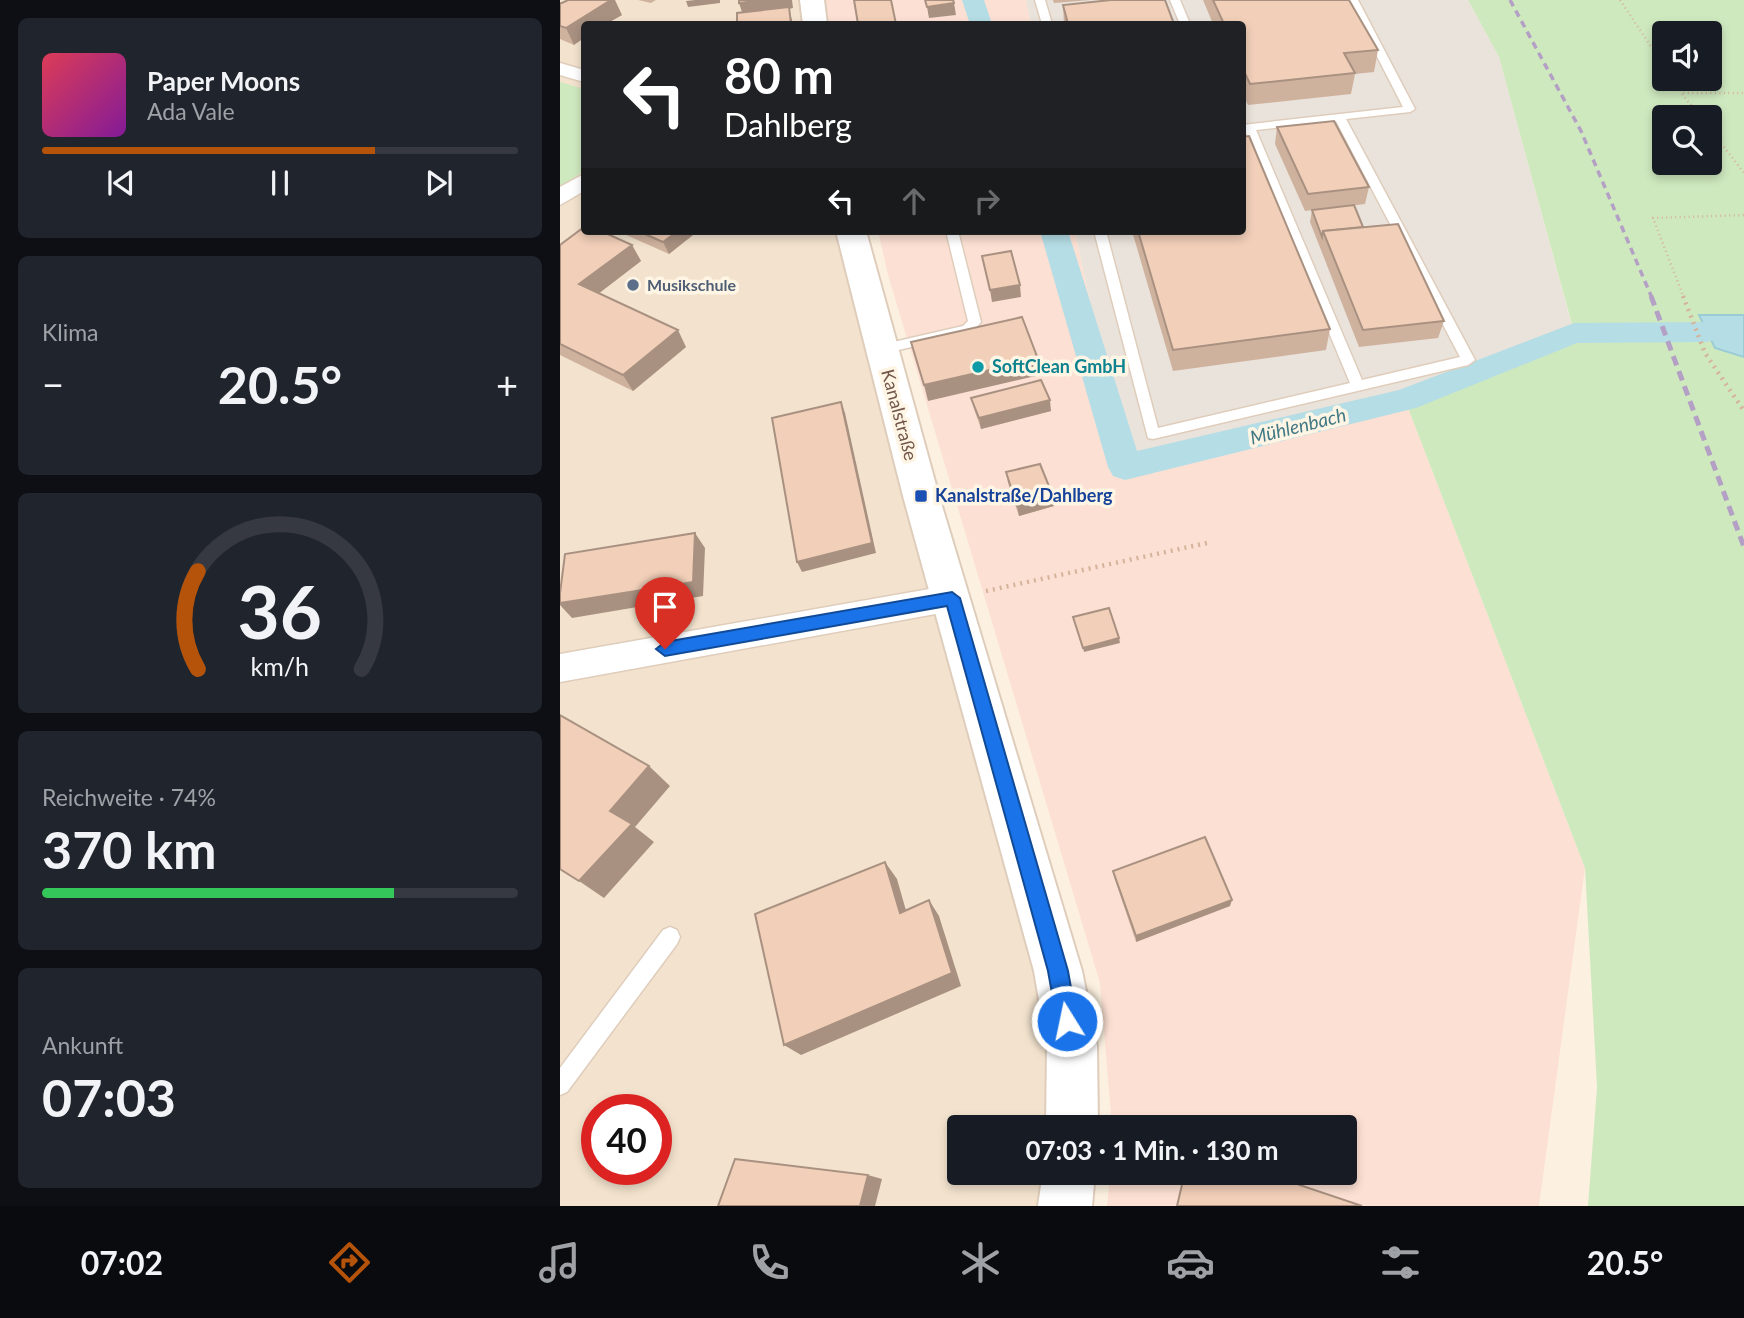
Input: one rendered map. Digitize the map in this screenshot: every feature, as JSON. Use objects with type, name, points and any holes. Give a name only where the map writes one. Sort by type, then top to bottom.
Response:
[{"type":"street","points":[[811,0],[814,21]]},
{"type":"street","points":[[560,69],[581,75]]},
{"type":"street","points":[[560,198],[581,183]]},
{"type":"street","name":"Kanalstraße","points":[[852,235],[881,349],[1058,971],[1072,1046],[1072,1115]]},
{"type":"street","points":[[560,668],[952,598]]},
{"type":"street","points":[[1065,1206],[1067,1185]]},
{"type":"lane","points":[[1040,0],[1046,21]]},
{"type":"lane","points":[[1175,0],[1184,21]]},
{"type":"lane","points":[[1353,0],[1410,109],[1246,128],[1358,386]]},
{"type":"lane","points":[[1101,235],[1153,434],[1468,360],[1339,117]]},
{"type":"lane","points":[[881,349],[967,330],[975,322],[953,235]]},
{"type":"lane","points":[[560,1085],[670,937]]},
{"type":"path","points":[[1620,0],[1652,48]]},
{"type":"path","points":[[1682,93],[1744,93]]},
{"type":"path","points":[[1682,93],[1692,105]]},
{"type":"path","points":[[1722,145],[1744,173]]},
{"type":"path","points":[[1744,215],[1653,218],[1705,353],[1744,411]]},
{"type":"path","points":[[952,598],[1207,543]]},
{"type":"shaded area","points":[[560,0],[812,0],[815,21],[581,21],[581,235],[852,235],[952,598],[1069,1115],[947,1115],[947,1185],[1067,1185],[1064,1206],[560,1206]]},
{"type":"shaded area","points":[[824,0],[1026,0],[1030,21],[828,21]]},
{"type":"shaded area","points":[[1026,0],[1468,0],[1499,57],[1574,333],[1405,400],[1125,467],[1076,235],[1246,235],[1246,21],[1030,21]]},
{"type":"shaded area","points":[[879,235],[1076,235],[1125,467],[1405,400],[1585,868],[1539,1206],[1107,1206],[1109,1185],[1357,1185],[1357,1115],[1111,1115],[1100,983],[888,275]]},
{"type":"green space","points":[[1468,0],[1744,0],[1744,315],[1699,316],[1715,348],[1744,357],[1744,1206],[1588,1206],[1597,1087],[1585,868],[1405,400],[1574,332],[1499,57]]},
{"type":"green space","points":[[560,82],[581,88],[581,173],[560,187]]},
{"type":"water","points":[[1699,315],[1744,315],[1744,357],[1715,348]]},
{"type":"building","points":[[568,0],[611,0],[566,28],[560,26],[560,3]]},
{"type":"building","points":[[739,0],[763,0],[739,3]]},
{"type":"building","points":[[854,0],[891,0],[895,21],[858,21]]},
{"type":"building","points":[[925,0],[953,0],[954,3],[927,7]]},
{"type":"building","points":[[1111,0],[1165,0],[1173,21],[1067,21],[1063,5]]},
{"type":"building","points":[[1213,0],[1349,0],[1378,50],[1344,53],[1355,73],[1250,84],[1246,76],[1246,21],[1223,21]]},
{"type":"building","points":[[789,7],[791,21],[737,21],[737,13]]},
{"type":"building","points":[[1334,121],[1369,187],[1308,194],[1277,127]]},
{"type":"building","points":[[1246,136],[1249,136],[1330,329],[1173,350],[1139,235],[1246,235]]},
{"type":"building","points":[[1354,205],[1363,227],[1323,231],[1322,237],[1312,210]]},
{"type":"building","points":[[1398,224],[1444,321],[1363,330],[1323,231]]},
{"type":"building","points":[[581,229],[581,235],[610,235],[632,245],[579,284],[678,330],[623,375],[560,344],[560,245]]},
{"type":"building","points":[[647,235],[673,235],[663,242]]},
{"type":"building","points":[[1011,251],[1020,285],[990,290],[982,256]]},
{"type":"building","name":"SoftClean GmbH","points":[[1022,317],[1038,359],[924,385],[911,342]]},
{"type":"building","points":[[1041,380],[1050,400],[979,418],[971,398]]},
{"type":"building","points":[[841,402],[872,543],[797,562],[772,418]]},
{"type":"building","points":[[1040,464],[1053,496],[1017,506],[1006,472]]},
{"type":"building","points":[[695,533],[693,582],[560,603],[565,554]]},
{"type":"building","points":[[1109,608],[1119,638],[1083,648],[1073,617]]},
{"type":"building","points":[[560,715],[649,766],[610,811],[632,824],[579,881],[560,869]]},
{"type":"building","points":[[1205,837],[1232,900],[1136,936],[1113,871]]},
{"type":"building","points":[[885,862],[900,913],[929,900],[952,973],[784,1045],[755,914]]},
{"type":"building","points":[[735,1159],[868,1175],[860,1206],[718,1206]]},
{"type":"building","points":[[1182,1185],[1300,1185],[1362,1206],[1177,1206]]},
{"type":"waterway","name":"Mühlenbach","points":[[973,0],[980,21]]},
{"type":"waterway","name":"Mühlenbach","points":[[1055,235],[1125,467],[1405,400],[1574,333],[1707,332]]},
{"type":"railway","points":[[1510,0],[1581,131],[1652,298]]},
{"type":"railway","points":[[1651,296],[1744,547]]},
{"type":"place","name":"Musikschule","points":[[633,285]]},
{"type":"place","name":"SoftClean GmbH","points":[[978,367]]},
{"type":"place","name":"Kanalstraße/Dahlberg","points":[[921,496]]},
{"type":"route","points":[[665,649],[952,598],[1058,971],[1067,1021]]}]
